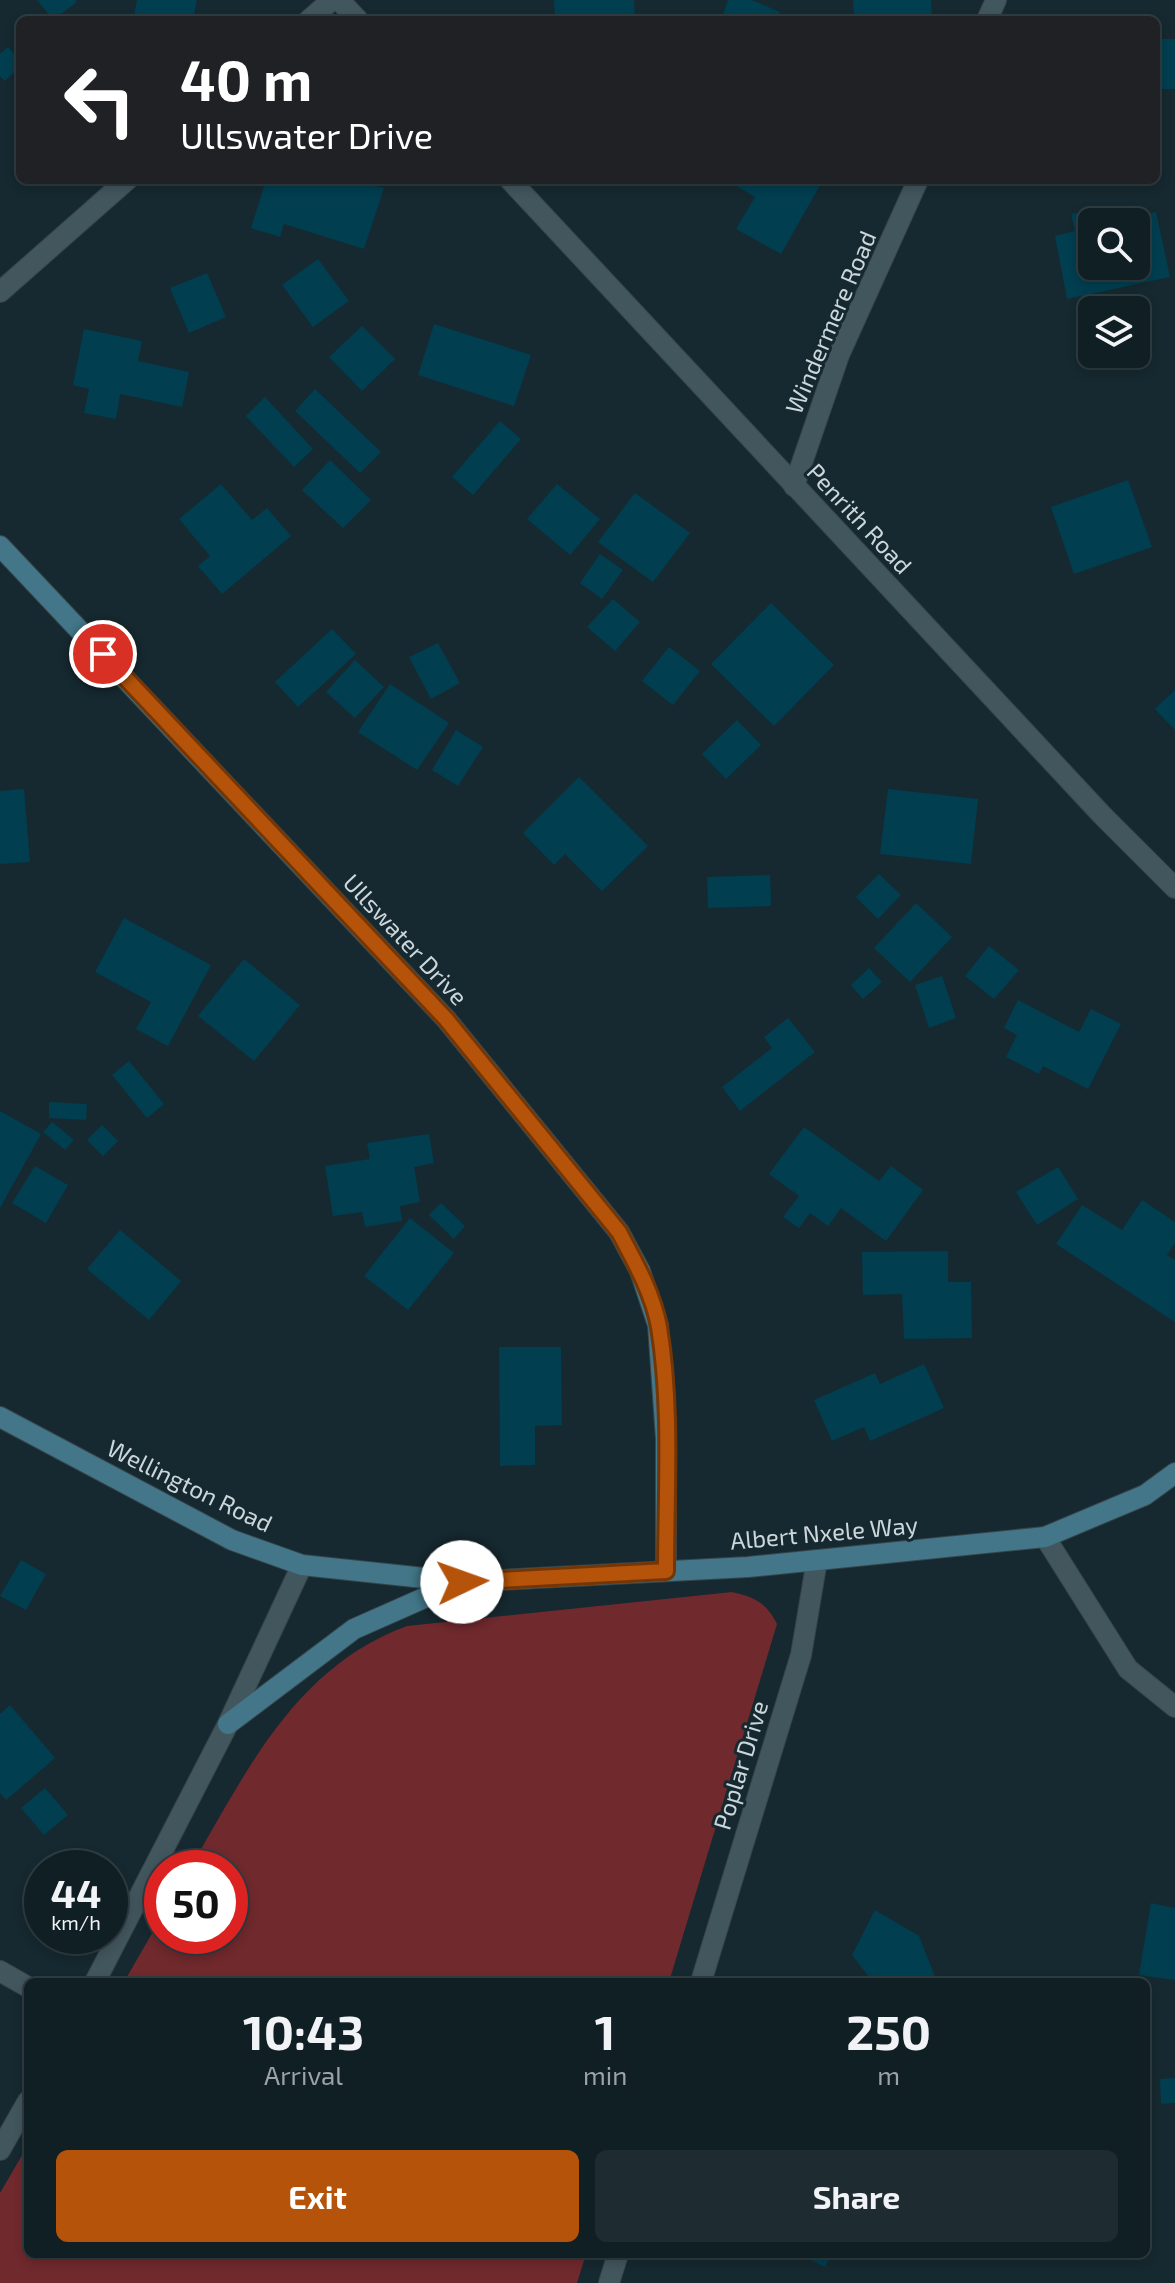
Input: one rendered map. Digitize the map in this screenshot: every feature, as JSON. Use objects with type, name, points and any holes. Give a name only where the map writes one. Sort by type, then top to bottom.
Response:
[{"type":"main road","name":"Ullswater Drive","points":[[0,546],[446,1019],[619,1232],[640,1271],[658,1325],[666,1439],[666,1571]]},
{"type":"main road","name":"Wellington Road","points":[[0,1417],[232,1540],[302,1565],[462,1582]]},
{"type":"main road","name":"Albert Nxele Way","points":[[462,1582],[817,1560],[1045,1537],[1145,1495],[1175,1473]]},
{"type":"main road","points":[[228,1724],[354,1629],[462,1582]]},
{"type":"street","points":[[314,16],[332,0]]},
{"type":"street","points":[[339,0],[354,16]]},
{"type":"street","points":[[0,292],[122,184]]},
{"type":"street","name":"Penrith Road","points":[[514,184],[794,486],[1175,888]]},
{"type":"street","name":"Windermere Road","points":[[794,486],[839,355],[916,184]]},
{"type":"street","points":[[1045,1537],[1128,1669],[1175,1707]]},
{"type":"street","name":"Poplar Drive","points":[[702,1978],[801,1655],[817,1560]]},
{"type":"street","points":[[97,1978],[228,1724],[302,1565]]},
{"type":"street","points":[[0,1971],[24,1985]]},
{"type":"street","points":[[0,2150],[24,2108]]},
{"type":"street","points":[[609,2283],[617,2258]]},
{"type":"shaded area","points":[[732,1592],[759,1602],[769,1611],[777,1624],[670,1978],[126,1978],[144,1947],[144,1954],[248,1954],[248,1850],[200,1850],[278,1726],[304,1695],[334,1667],[368,1644],[407,1626]]},
{"type":"shaded area","points":[[24,2152],[24,2258],[585,2258],[577,2283],[0,2283],[0,2193]]},
{"type":"building","points":[[37,0],[77,2],[58,16],[50,16]]},
{"type":"building","points":[[137,0],[197,0],[194,16],[134,16]]},
{"type":"building","points":[[554,0],[634,0],[635,16],[555,16]]},
{"type":"building","points":[[728,0],[752,0],[780,12],[778,16],[722,16]]},
{"type":"building","points":[[853,0],[931,0],[932,14],[854,16]]},
{"type":"building","points":[[1160,39],[1175,39],[1175,89],[1160,89]]},
{"type":"building","points":[[8,47],[16,56],[16,70],[5,81],[0,76],[0,54]]},
{"type":"building","points":[[265,184],[371,184],[384,188],[364,249],[284,224],[280,237],[251,228]]},
{"type":"building","points":[[733,184],[821,184],[781,254],[736,229],[755,197]]},
{"type":"building","points":[[1156,212],[1170,277],[1067,299],[1055,236],[1075,231],[1071,214],[1078,213],[1078,280],[1150,280],[1150,213]]},
{"type":"building","points":[[318,259],[349,301],[313,327],[282,285]]},
{"type":"building","points":[[207,273],[226,317],[189,333],[170,288]]},
{"type":"building","points":[[434,324],[531,355],[514,406],[418,375]]},
{"type":"building","points":[[362,326],[395,359],[362,391],[329,357]]},
{"type":"building","points":[[84,329],[142,341],[138,361],[189,372],[182,407],[120,394],[116,419],[84,413],[89,389],[73,385]]},
{"type":"building","points":[[315,389],[381,452],[360,473],[295,411]]},
{"type":"building","points":[[265,397],[313,449],[294,467],[246,416]]},
{"type":"building","points":[[500,421],[521,439],[473,495],[452,477]]},
{"type":"building","points":[[330,460],[371,500],[343,528],[302,490]]},
{"type":"building","points":[[1128,480],[1152,547],[1074,574],[1051,507]]},
{"type":"building","points":[[221,484],[252,520],[267,508],[291,536],[222,594],[198,566],[210,556],[179,519]]},
{"type":"building","points":[[557,484],[600,519],[570,555],[527,519]]},
{"type":"building","points":[[635,493],[690,533],[653,582],[598,542]]},
{"type":"building","points":[[600,554],[623,570],[602,599],[580,583]]},
{"type":"building","points":[[613,599],[640,622],[615,651],[587,627]]},
{"type":"building","points":[[771,603],[834,665],[774,726],[711,664]]},
{"type":"building","points":[[332,629],[356,654],[298,707],[275,682]]},
{"type":"building","points":[[438,643],[460,683],[431,699],[409,657]]},
{"type":"building","points":[[669,647],[700,671],[673,705],[642,681]]},
{"type":"building","points":[[355,660],[384,687],[355,718],[326,692]]},
{"type":"building","points":[[390,684],[449,723],[417,770],[358,732]]},
{"type":"building","points":[[1175,690],[1175,730],[1155,709]]},
{"type":"building","points":[[737,720],[761,745],[726,779],[702,754]]},
{"type":"building","points":[[456,730],[483,747],[458,786],[432,770]]},
{"type":"building","points":[[579,777],[648,846],[602,891],[565,854],[554,865],[523,833]]},
{"type":"building","points":[[24,789],[30,862],[0,864],[0,791]]},
{"type":"building","points":[[888,789],[978,799],[971,864],[880,854]]},
{"type":"building","points":[[879,874],[901,895],[878,919],[856,897]]},
{"type":"building","points":[[770,875],[771,906],[708,908],[707,877]]},
{"type":"building","points":[[916,903],[952,937],[910,982],[874,948]]},
{"type":"building","points":[[124,918],[211,965],[168,1046],[136,1029],[151,1002],[95,972]]},
{"type":"building","points":[[989,946],[1019,970],[994,999],[965,976]]},
{"type":"building","points":[[244,959],[300,1005],[254,1061],[198,1016]]},
{"type":"building","points":[[869,968],[882,982],[863,999],[851,985]]},
{"type":"building","points":[[942,976],[956,1018],[929,1028],[915,985]]},
{"type":"building","points":[[1018,1000],[1079,1032],[1091,1009],[1121,1024],[1088,1089],[1043,1066],[1039,1074],[1006,1057],[1017,1035],[1004,1028]]},
{"type":"building","points":[[788,1018],[815,1052],[740,1111],[722,1087],[772,1048],[764,1037]]},
{"type":"building","points":[[129,1061],[164,1104],[147,1118],[112,1075]]},
{"type":"building","points":[[49,1102],[87,1104],[86,1120],[49,1118]]},
{"type":"building","points":[[0,1111],[41,1134],[0,1208]]},
{"type":"building","points":[[52,1122],[74,1140],[65,1150],[43,1132]]},
{"type":"building","points":[[102,1125],[118,1141],[103,1156],[87,1140]]},
{"type":"building","points":[[804,1127],[879,1181],[891,1166],[923,1190],[886,1241],[841,1208],[828,1226],[810,1213],[799,1228],[783,1217],[799,1196],[769,1174]]},
{"type":"building","points":[[429,1134],[434,1163],[414,1167],[420,1202],[400,1206],[402,1221],[365,1227],[362,1212],[333,1216],[325,1166],[370,1159],[367,1143]]},
{"type":"building","points":[[35,1166],[68,1185],[46,1223],[12,1203]]},
{"type":"building","points":[[1058,1167],[1078,1199],[1037,1225],[1016,1192]]},
{"type":"building","points":[[1142,1200],[1175,1222],[1175,1243],[1167,1255],[1175,1260],[1175,1322],[1056,1244],[1082,1205],[1122,1230]]},
{"type":"building","points":[[441,1203],[465,1226],[454,1239],[429,1215]]},
{"type":"building","points":[[410,1218],[454,1253],[408,1310],[364,1276]]},
{"type":"building","points":[[120,1230],[181,1281],[149,1320],[87,1269]]},
{"type":"building","points":[[948,1251],[948,1282],[971,1282],[972,1338],[904,1339],[902,1294],[863,1295],[862,1252]]},
{"type":"building","points":[[499,1347],[561,1347],[562,1425],[535,1426],[535,1465],[500,1466]]},
{"type":"building","points":[[924,1364],[944,1408],[870,1441],[864,1427],[832,1441],[814,1400],[875,1373],[880,1384]]},
{"type":"building","points":[[21,1560],[46,1574],[26,1610],[0,1596]]},
{"type":"building","points":[[10,1705],[55,1758],[6,1800],[0,1793],[0,1714]]},
{"type":"building","points":[[45,1788],[68,1815],[44,1835],[21,1808]]},
{"type":"building","points":[[1151,1903],[1175,1908],[1175,1980],[1139,1975]]},
{"type":"building","points":[[875,1910],[919,1936],[935,1978],[870,1978],[852,1955]]},
{"type":"building","points":[[1175,2078],[1175,2103],[1161,2104],[1160,2079]]},
{"type":"building","points":[[806,2258],[830,2258],[825,2267]]},
{"type":"route","points":[[103,654],[446,1019],[619,1232],[640,1271],[658,1325],[663,1368],[666,1571],[462,1582]]}]
